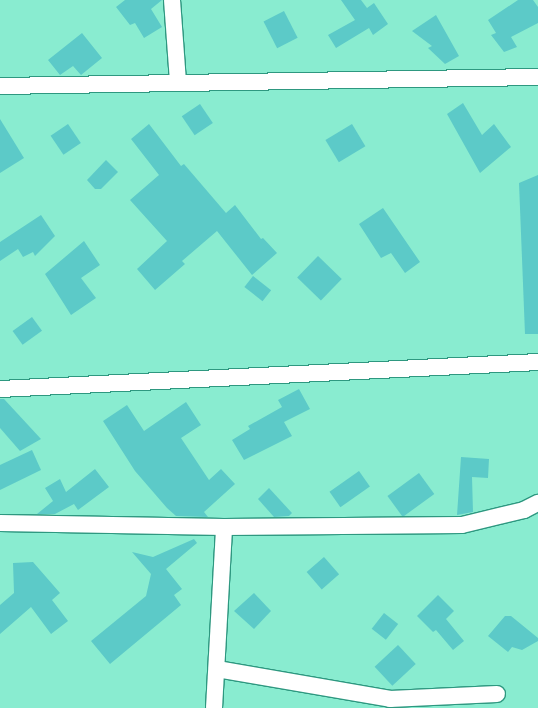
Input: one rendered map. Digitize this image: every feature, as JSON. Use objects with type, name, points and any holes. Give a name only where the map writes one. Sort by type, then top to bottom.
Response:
[{"type":"street","points":[[172,0],[178,82]]},
{"type":"street","points":[[0,86],[538,77]]},
{"type":"street","points":[[0,389],[538,362]]},
{"type":"street","points":[[0,523],[224,527],[462,525],[524,510],[538,503]]},
{"type":"street","points":[[214,708],[224,527]]},
{"type":"street","points":[[217,669],[390,700],[497,694]]},
{"type":"building","points":[[125,0],[162,0],[151,9],[162,27],[144,38],[135,23],[130,25],[116,7]]},
{"type":"building","points":[[341,0],[361,0],[367,8],[374,3],[388,24],[373,35],[369,28],[336,48],[328,35],[355,20]]},
{"type":"building","points":[[518,0],[533,0],[538,7],[538,23],[511,37],[517,47],[504,52],[491,35],[496,33],[488,20]]},
{"type":"building","points":[[284,11],[298,38],[277,48],[264,21]]},
{"type":"building","points":[[436,15],[459,56],[445,64],[428,48],[432,46],[412,31]]},
{"type":"building","points":[[82,33],[102,58],[81,75],[73,66],[60,75],[48,60]]},
{"type":"building","points":[[463,103],[482,135],[494,124],[511,147],[480,173],[447,114]]},
{"type":"building","points":[[200,104],[213,123],[195,135],[182,116]]},
{"type":"building","points":[[0,119],[24,158],[0,173]]},
{"type":"building","points":[[68,124],[81,143],[63,155],[51,136]]},
{"type":"building","points":[[149,124],[181,166],[184,164],[226,213],[235,205],[261,239],[263,238],[277,253],[252,275],[217,231],[182,261],[185,264],[155,290],[137,269],[167,241],[130,200],[159,175],[131,139]]},
{"type":"building","points":[[352,124],[365,146],[339,162],[325,140]]},
{"type":"building","points":[[106,160],[118,172],[101,189],[95,189],[87,180]]},
{"type":"building","points":[[538,175],[538,334],[525,334],[519,183]]},
{"type":"building","points":[[383,208],[420,262],[405,273],[391,253],[381,258],[359,224]]},
{"type":"building","points":[[41,215],[55,236],[35,256],[33,252],[23,257],[18,249],[0,261],[0,242]]},
{"type":"building","points":[[84,241],[100,265],[81,278],[96,298],[71,315],[45,274]]},
{"type":"building","points":[[318,256],[342,279],[321,301],[297,278]]},
{"type":"building","points":[[253,276],[271,290],[263,301],[244,287]]},
{"type":"building","points":[[32,317],[42,331],[23,345],[13,331]]},
{"type":"building","points":[[299,389],[310,409],[284,422],[292,436],[244,460],[232,440],[250,429],[248,426],[282,407],[278,400]]},
{"type":"building","points":[[0,399],[4,399],[41,439],[20,451],[0,428]]},
{"type":"building","points":[[186,402],[201,425],[181,438],[209,480],[221,469],[235,484],[204,512],[208,517],[176,516],[167,508],[135,471],[103,421],[127,405],[144,431]]},
{"type":"building","points":[[32,450],[41,470],[0,490],[0,465]]},
{"type":"building","points":[[461,457],[489,459],[488,478],[472,477],[473,512],[457,515]]},
{"type":"building","points":[[95,469],[109,487],[78,510],[74,504],[55,514],[37,514],[53,501],[45,488],[60,479],[66,492]]},
{"type":"building","points":[[359,471],[370,487],[340,507],[330,492]]},
{"type":"building","points":[[419,473],[434,494],[403,517],[387,496]]},
{"type":"building","points":[[269,488],[292,513],[289,516],[274,517],[258,499]]},
{"type":"building","points":[[194,539],[197,543],[166,569],[182,589],[174,595],[181,605],[110,664],[91,641],[146,596],[151,574],[132,552],[153,557]]},
{"type":"building","points":[[324,557],[339,574],[322,589],[307,572]]},
{"type":"building","points":[[33,562],[60,593],[52,600],[68,621],[51,634],[31,607],[0,634],[0,605],[14,593],[13,563]]},
{"type":"building","points":[[254,593],[271,611],[254,629],[234,611]]},
{"type":"building","points":[[438,595],[454,611],[446,619],[464,641],[453,650],[436,630],[433,632],[417,616]]},
{"type":"building","points":[[384,613],[398,624],[386,640],[372,629]]},
{"type":"building","points":[[505,616],[511,616],[538,638],[538,641],[522,650],[512,647],[508,652],[488,636]]},
{"type":"building","points":[[398,645],[416,664],[392,686],[375,667]]}]
